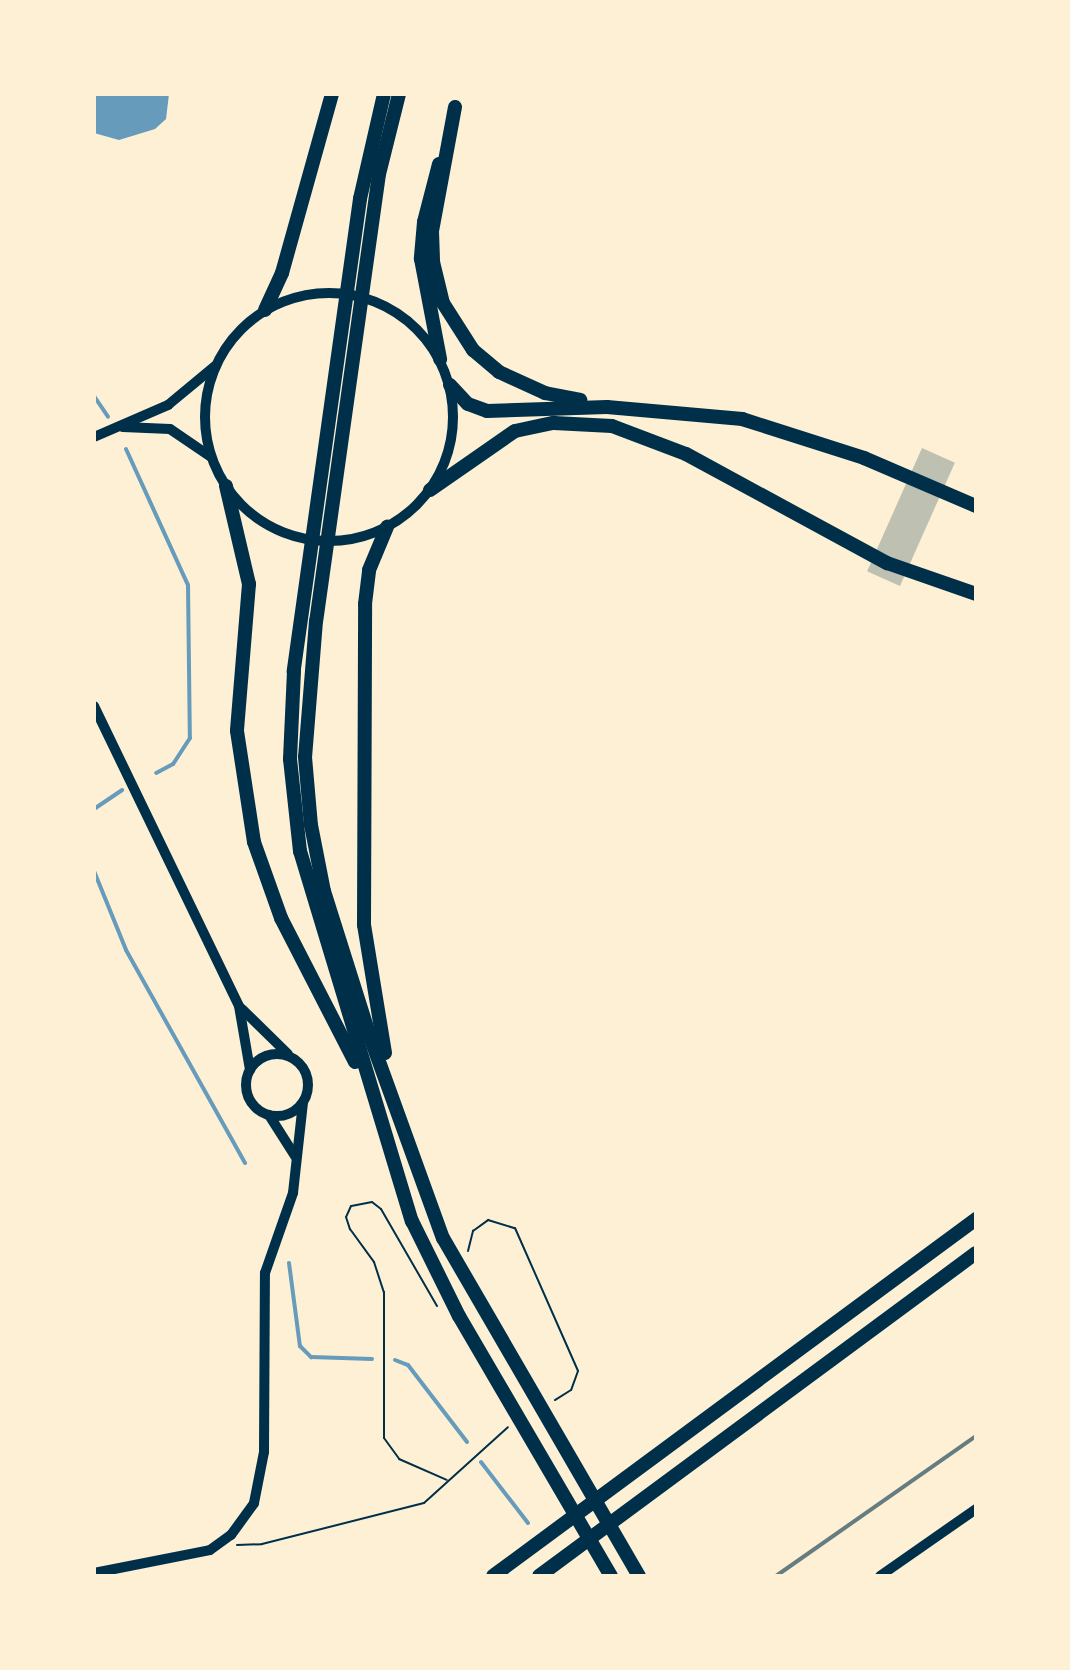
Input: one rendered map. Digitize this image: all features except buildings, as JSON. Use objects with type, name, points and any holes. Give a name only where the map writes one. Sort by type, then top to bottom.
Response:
[{"type":"highway","points":[[265,310],[282,273],[332,94]]},
{"type":"highway","points":[[384,94],[309,620],[290,721],[297,833],[312,901],[417,1233],[611,1576]]},
{"type":"highway","points":[[368,200],[399,94]]},
{"type":"highway","points":[[440,359],[423,287],[422,239],[457,100]]},
{"type":"highway","points":[[457,100],[432,246],[436,284],[451,319],[473,350],[512,380],[607,407]]},
{"type":"highway","points":[[450,385],[468,404],[487,411],[607,407],[742,419],[864,458],[976,506]]},
{"type":"highway","points":[[430,490],[515,431],[581,422],[612,426],[686,454],[887,563],[976,594]]},
{"type":"highway","points":[[226,486],[249,584],[237,731],[254,842],[281,918],[377,1114]]},
{"type":"highway","points":[[387,527],[369,570],[365,604],[368,785],[364,886],[367,961],[392,1093]]},
{"type":"highway","points":[[309,620],[305,746],[311,825],[324,891],[392,1093],[443,1238],[639,1576]]},
{"type":"highway","points":[[493,1576],[976,1219]]},
{"type":"highway","points":[[539,1576],[976,1253]]},
{"type":"street","points":[[313,293],[363,297],[408,320],[440,359],[450,385],[452,440],[430,490],[387,527],[350,539],[298,537],[263,522],[226,486],[212,458],[205,411],[216,365],[232,339],[265,310],[313,293]]},
{"type":"street","points":[[94,437],[168,405],[216,365]]},
{"type":"street","points":[[117,427],[170,429],[212,458]]},
{"type":"street","points":[[94,706],[239,1006],[250,1070],[248,1097],[269,1115],[295,1156]]},
{"type":"street","points":[[94,1573],[199,1554],[225,1540],[248,1514],[262,1475],[265,1273],[293,1193],[295,1156],[309,1080],[302,1065],[239,1006]]},
{"type":"street","points":[[250,1070],[267,1055],[289,1055]]},
{"type":"street","points":[[269,1115],[288,1115],[303,1103]]},
{"type":"street","points":[[880,1576],[976,1509]]},
{"type":"path","points":[[442,1315],[381,1209],[372,1202],[351,1206],[346,1217],[350,1229],[374,1262],[384,1292],[384,1438],[399,1459],[433,1470],[448,1481]]},
{"type":"path","points":[[468,1252],[473,1231],[488,1220],[506,1222],[522,1239],[578,1371],[571,1390],[548,1404]]},
{"type":"path","points":[[225,1540],[262,1544],[409,1510],[448,1481],[511,1425]]},
{"type":"water","points":[[94,94],[169,94],[166,119],[155,129],[119,140],[94,133]]},
{"type":"waterway","points":[[94,396],[108,417]]},
{"type":"waterway","points":[[126,449],[188,585],[190,738],[173,764],[156,773]]},
{"type":"waterway","points":[[94,809],[122,790]]},
{"type":"waterway","points":[[94,871],[126,950],[245,1163]]},
{"type":"waterway","points":[[289,1263],[300,1346],[311,1357],[372,1359]]},
{"type":"waterway","points":[[395,1360],[408,1365],[467,1442]]},
{"type":"waterway","points":[[481,1462],[528,1523]]},
{"type":"railway","points":[[776,1576],[976,1436]]}]
